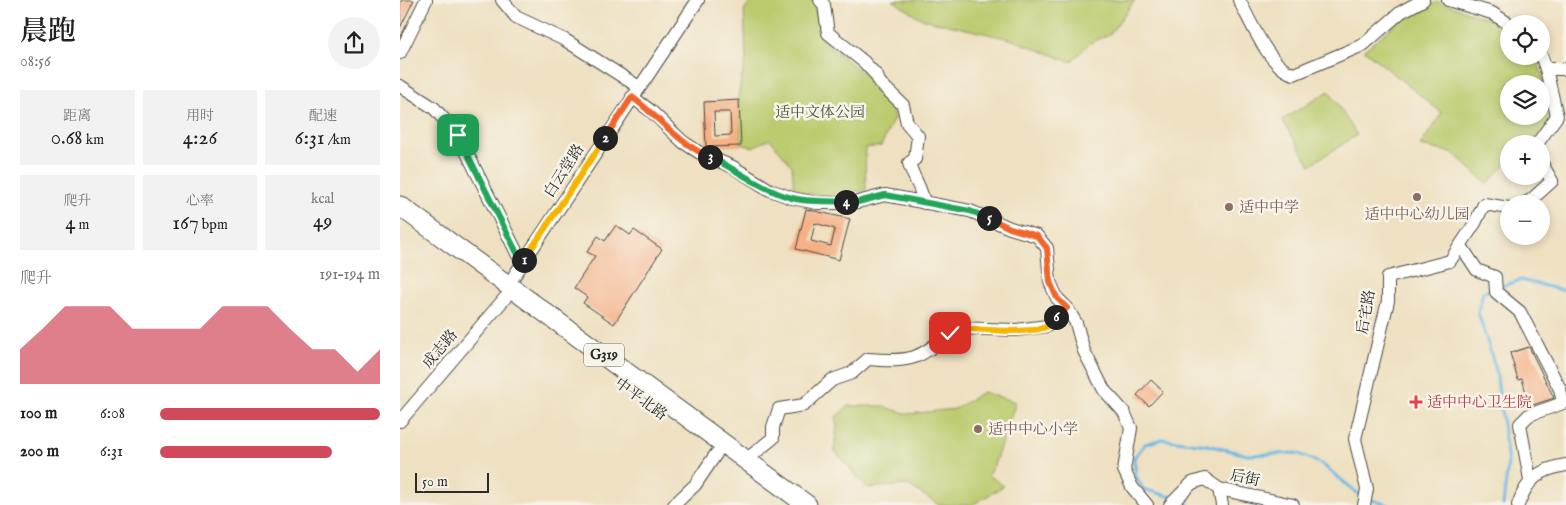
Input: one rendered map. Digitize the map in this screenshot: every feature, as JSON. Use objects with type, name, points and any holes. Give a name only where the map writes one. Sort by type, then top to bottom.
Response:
[{"type":"highway","name":"G319","points":[[400,206],[506,292],[807,505]]},
{"type":"highway","name":"中平北路","points":[[400,221],[506,292],[716,454],[786,505]]},
{"type":"street","points":[[400,53],[426,0]]},
{"type":"street","points":[[502,0],[516,17],[565,40],[636,92],[650,111],[683,142],[700,153],[733,167],[757,184],[784,196],[817,203],[854,203],[885,195],[970,211],[1010,228],[1037,236],[1047,248],[1050,282],[1057,298],[1067,308],[1076,323],[1084,351],[1104,390],[1124,412],[1130,428],[1124,470],[1132,487],[1147,505]]},
{"type":"street","name":"白云堂路","points":[[506,292],[522,263],[698,0]]},
{"type":"street","points":[[820,0],[824,5],[828,33],[864,62],[877,76],[879,82],[903,104],[907,123],[918,136],[915,159],[909,163],[913,176],[922,190],[924,203]]},
{"type":"street","points":[[1239,0],[1272,57],[1286,72],[1294,74],[1362,45],[1401,12],[1423,0]]},
{"type":"street","points":[[1448,0],[1492,13],[1500,18]]},
{"type":"street","points":[[1543,135],[1557,116],[1545,65]]},
{"type":"street","points":[[1546,69],[1566,69]]},
{"type":"street","points":[[400,86],[434,108],[458,135],[522,263]]},
{"type":"street","points":[[1537,195],[1548,185]]},
{"type":"street","name":"后宅路","points":[[1364,505],[1367,489],[1356,439],[1388,301],[1388,277],[1450,261],[1461,246],[1484,204],[1500,207]]},
{"type":"street","points":[[1461,246],[1477,270],[1495,278],[1496,292],[1520,312],[1560,389],[1563,403],[1529,415],[1520,424],[1530,480]]},
{"type":"street","name":"成志路","points":[[400,420],[506,292]]},
{"type":"street","points":[[746,460],[773,438],[773,427],[779,409],[804,405],[832,380],[852,373],[868,359],[895,361],[917,358],[956,328],[1006,330],[1048,326],[1067,308]]},
{"type":"street","points":[[674,505],[695,484],[716,454]]},
{"type":"street","points":[[1518,505],[1530,480],[1552,467],[1566,465]]},
{"type":"street","name":"后街","points":[[1170,505],[1192,483],[1205,480],[1219,489],[1293,505]]},
{"type":"street","points":[[1219,489],[1222,505]]},
{"type":"green space","name":"适中文体公园","points":[[753,0],[813,0],[822,39],[855,67],[879,82],[892,107],[894,118],[881,146],[865,148],[866,190],[830,195],[794,191],[792,166],[770,139],[752,147],[741,144],[738,96],[746,58],[744,10]]},
{"type":"green space","points":[[892,0],[1135,0],[1110,34],[1090,43],[1071,62],[1010,39],[922,19]]},
{"type":"green space","points":[[1440,2],[1500,23],[1500,65],[1539,65],[1542,75],[1500,75],[1500,125],[1548,125],[1538,135],[1500,135],[1500,171],[1487,184],[1453,153],[1420,146],[1442,113],[1364,50],[1414,9]]},
{"type":"green space","points":[[1329,91],[1357,135],[1310,165],[1282,120]]},
{"type":"green space","points":[[1550,106],[1553,117],[1550,122]]},
{"type":"green space","points":[[983,392],[1016,402],[994,465],[988,475],[1004,486],[972,505],[939,505],[908,485],[867,488],[834,450],[837,425],[835,418],[848,406],[882,406],[908,414],[955,409]]},
{"type":"building","points":[[402,0],[414,0],[400,28],[400,3]]},
{"type":"building","points":[[739,100],[741,146],[706,147],[704,102]],"holes":[[[714,112],[730,112],[731,135],[715,136]]]},
{"type":"building","points":[[806,209],[850,219],[839,260],[796,249]],"holes":[[[815,223],[835,229],[831,246],[811,241]]]},
{"type":"building","points":[[616,225],[630,235],[634,230],[662,249],[614,324],[583,303],[587,297],[574,288],[595,256],[587,252],[598,236],[605,241]]},
{"type":"building","points":[[1529,347],[1554,398],[1530,406],[1522,379],[1518,380],[1510,353]]},
{"type":"building","points":[[1151,380],[1163,391],[1149,406],[1137,395]]},
{"type":"waterway","points":[[1499,287],[1521,280],[1566,291]]},
{"type":"waterway","points":[[1493,289],[1483,292],[1478,312],[1496,370],[1508,463],[1503,505]]},
{"type":"waterway","points":[[1172,497],[1143,489],[1136,476],[1134,458],[1145,444],[1162,439],[1207,445],[1248,455],[1297,453],[1322,464],[1362,497]]},
{"type":"waterway","points":[[1368,499],[1389,505]]},
{"type":"waterway","points":[[1178,500],[1189,505]]},
{"type":"place","name":"适中中心幼儿园","points":[[1417,197]]},
{"type":"place","name":"适中中学","points":[[1229,207]]},
{"type":"place","name":"适中中心卫生院","points":[[1416,402]]},
{"type":"place","name":"适中中心小学","points":[[978,429]]},
{"type":"route","points":[[458,135],[522,263],[632,97],[683,142],[700,153],[733,167],[751,180],[770,190],[792,198],[817,203],[854,203],[885,195],[970,211],[1010,228],[1037,236],[1047,248],[1050,264],[1050,282],[1057,298],[1067,308],[1048,326],[996,331],[956,328],[950,333]]}]
